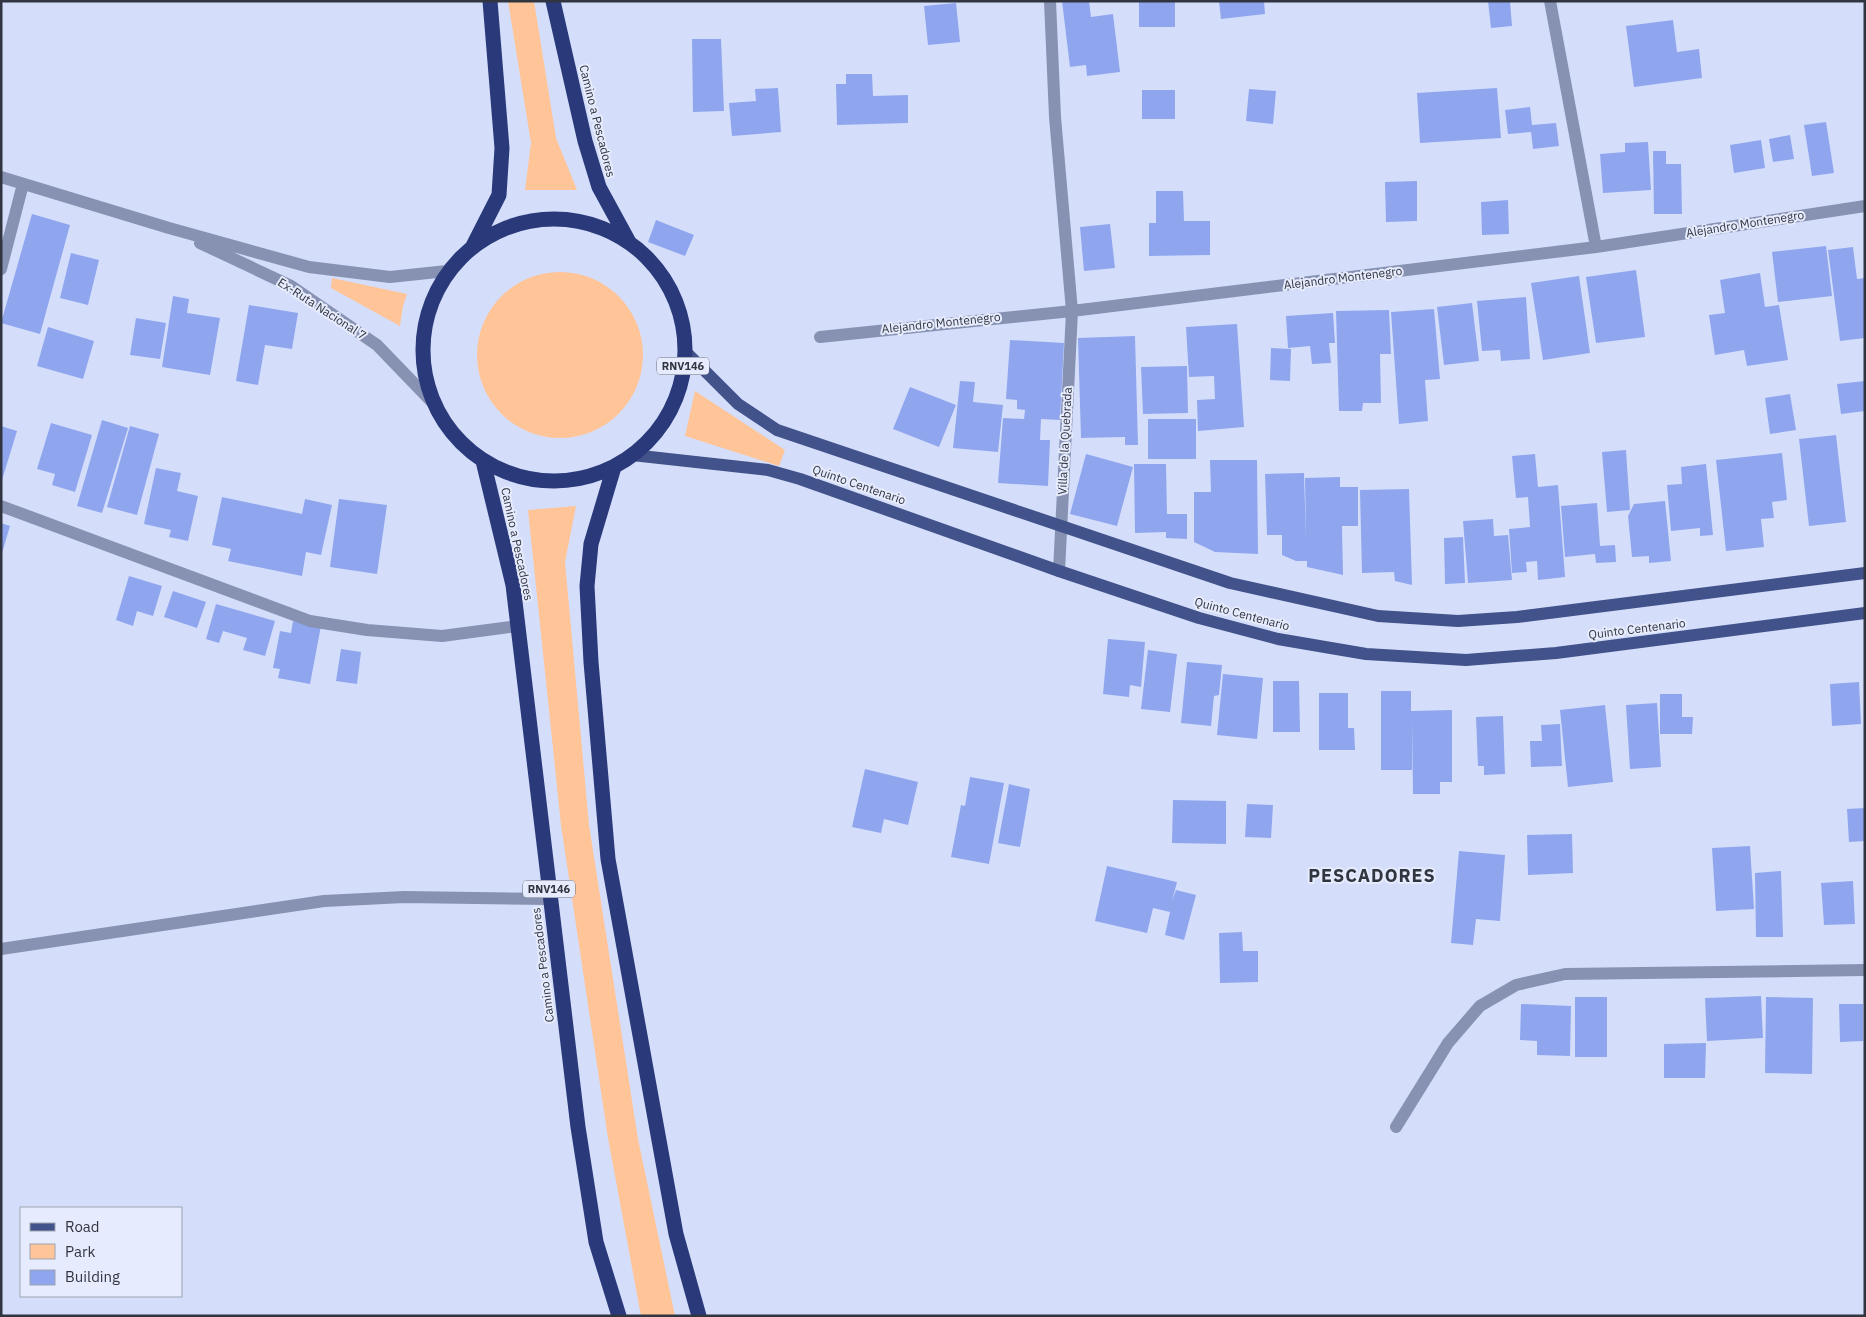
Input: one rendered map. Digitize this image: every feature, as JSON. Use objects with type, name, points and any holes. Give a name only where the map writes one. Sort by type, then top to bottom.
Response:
[{"type":"highway","name":"RNV146","points":[[473,246],[499,195],[502,148],[490,1]]},
{"type":"highway","name":"Camino a Pescadores","points":[[553,1],[584,141],[598,187],[629,242]]},
{"type":"highway","name":"RNV146","points":[[567,219],[600,227],[629,242],[653,264],[670,290],[682,319],[685,351],[682,381],[671,410],[654,435],[632,455],[614,467],[593,476],[570,481],[548,482],[524,478],[482,461],[432,402],[422,369],[422,334],[431,302],[447,272],[473,246],[502,230],[526,223],[567,219]]},
{"type":"highway","name":"Camino a Pescadores","points":[[482,461],[505,549],[518,626],[578,1127],[596,1242],[618,1316]]},
{"type":"highway","points":[[614,467],[591,544],[587,586],[591,662],[608,859],[676,1234],[699,1316]]},
{"type":"main road","name":"Quinto Centenario","points":[[685,351],[738,404],[777,430],[1230,583],[1378,616],[1449,620],[1517,617],[1865,573]]},
{"type":"main road","name":"Quinto Centenario","points":[[632,455],[768,470],[800,479],[1199,618],[1278,639],[1366,654],[1466,660],[1556,653],[1865,613]]},
{"type":"street","name":"Villa de la Quebrada","points":[[1050,1],[1055,117],[1072,311],[1060,571]]},
{"type":"street","points":[[1550,1],[1596,247]]},
{"type":"street","name":"Ex-Ruta Nacional 7","points":[[1,177],[169,228],[309,267],[390,277],[447,272]]},
{"type":"street","points":[[1,269],[23,184]]},
{"type":"street","name":"Alejandro Montenegro","points":[[820,336],[1072,311],[1596,247],[1865,206]]},
{"type":"street","name":"Ex-Ruta Nacional 7","points":[[169,228],[291,286],[377,345],[432,402]]},
{"type":"street","points":[[1,506],[310,621],[367,630],[442,636],[518,626]]},
{"type":"street","points":[[1,949],[324,900],[404,897],[550,899]]},
{"type":"street","points":[[1396,1127],[1448,1043],[1480,1006],[1516,985],[1566,974],[1865,970]]},
{"type":"green space","points":[[508,1],[534,1],[556,138],[577,190],[525,190],[531,143]]},
{"type":"green space","points":[[552,272],[568,272],[592,278],[619,296],[637,323],[643,355],[637,387],[619,414],[592,432],[568,438],[552,438],[528,432],[507,419],[496,408],[483,387],[477,363],[477,347],[483,323],[496,302],[507,291],[528,278]]},
{"type":"green space","points":[[332,278],[407,294],[400,326],[331,288]]},
{"type":"green space","points":[[695,391],[785,450],[779,466],[685,436]]},
{"type":"green space","points":[[576,506],[565,562],[589,825],[638,1139],[675,1316],[641,1316],[608,1138],[561,825],[528,510]]},
{"type":"building","points":[[1062,1],[1089,1],[1091,17],[1113,14],[1120,72],[1087,76],[1086,65],[1070,67]]},
{"type":"building","points":[[1139,1],[1175,1],[1175,27],[1139,27]]},
{"type":"building","points":[[1219,1],[1264,1],[1265,14],[1221,19]]},
{"type":"building","points":[[1488,1],[1510,1],[1512,26],[1491,28]]},
{"type":"building","points":[[956,3],[960,42],[928,45],[924,6]]},
{"type":"building","points":[[1673,20],[1677,52],[1699,49],[1702,78],[1634,87],[1626,26]]},
{"type":"building","points":[[692,39],[721,39],[724,111],[693,112]]},
{"type":"building","points":[[846,74],[872,74],[873,96],[908,95],[908,123],[837,125],[836,84],[846,84]]},
{"type":"building","points":[[778,88],[781,132],[732,136],[729,103],[756,101],[755,89]]},
{"type":"building","points":[[1497,88],[1501,138],[1420,143],[1417,93]]},
{"type":"building","points":[[1249,89],[1276,91],[1273,124],[1246,121]]},
{"type":"building","points":[[1142,90],[1175,90],[1175,119],[1142,119]]},
{"type":"building","points":[[1530,107],[1532,125],[1556,123],[1559,146],[1533,149],[1531,132],[1508,134],[1505,110]]},
{"type":"building","points":[[1826,122],[1834,173],[1812,176],[1804,125]]},
{"type":"building","points":[[1790,135],[1794,159],[1773,162],[1769,139]]},
{"type":"building","points":[[1761,140],[1765,168],[1734,173],[1730,145]]},
{"type":"building","points":[[1648,142],[1651,190],[1603,193],[1600,154],[1625,152],[1625,143]]},
{"type":"building","points":[[1653,151],[1666,151],[1666,164],[1681,164],[1682,214],[1654,214]]},
{"type":"building","points":[[1417,181],[1417,221],[1386,222],[1385,182]]},
{"type":"building","points":[[1156,191],[1183,191],[1184,221],[1210,221],[1210,255],[1149,256],[1149,223],[1156,223]]},
{"type":"building","points":[[1508,200],[1509,234],[1482,235],[1481,202]]},
{"type":"building","points":[[32,214],[70,225],[40,334],[1,323]]},
{"type":"building","points":[[656,220],[694,235],[685,256],[648,242]]},
{"type":"building","points":[[1110,224],[1115,268],[1084,271],[1080,227]]},
{"type":"building","points":[[1826,246],[1832,296],[1778,302],[1772,252]]},
{"type":"building","points":[[1853,247],[1857,279],[1865,278],[1865,338],[1840,341],[1828,250]]},
{"type":"building","points":[[71,253],[99,260],[88,305],[60,298]]},
{"type":"building","points":[[1636,270],[1645,337],[1596,343],[1586,277]]},
{"type":"building","points":[[1760,273],[1765,307],[1779,305],[1788,360],[1747,366],[1744,350],[1715,355],[1709,315],[1725,313],[1720,280]]},
{"type":"building","points":[[1579,276],[1590,353],[1543,360],[1531,283]]},
{"type":"building","points":[[173,296],[189,299],[187,313],[220,318],[210,375],[162,367]]},
{"type":"building","points":[[1526,297],[1530,359],[1501,361],[1500,350],[1482,351],[1477,301]]},
{"type":"building","points":[[1472,303],[1479,361],[1444,365],[1437,307]]},
{"type":"building","points":[[249,305],[298,313],[292,349],[265,345],[258,385],[236,381]]},
{"type":"building","points":[[1434,309],[1440,379],[1425,380],[1428,421],[1399,424],[1391,312]]},
{"type":"building","points":[[1389,310],[1391,354],[1380,354],[1381,403],[1363,403],[1362,411],[1339,411],[1336,311]]},
{"type":"building","points":[[1333,313],[1335,343],[1329,343],[1331,363],[1312,364],[1310,346],[1288,348],[1286,316]]},
{"type":"building","points":[[136,318],[166,323],[160,359],[130,355]]},
{"type":"building","points":[[1237,324],[1244,427],[1198,431],[1197,400],[1215,399],[1214,376],[1189,377],[1186,327]]},
{"type":"building","points":[[48,327],[94,341],[83,379],[37,366]]},
{"type":"building","points":[[1135,336],[1138,445],[1125,445],[1125,437],[1081,438],[1078,338]]},
{"type":"building","points":[[1010,340],[1064,343],[1060,420],[1041,419],[1040,440],[1050,440],[1048,486],[998,483],[1003,418],[1024,419],[1025,410],[1017,409],[1017,400],[1006,399]]},
{"type":"building","points":[[1271,348],[1291,349],[1290,381],[1270,380]]},
{"type":"building","points":[[1187,366],[1188,413],[1143,414],[1141,367]]},
{"type":"building","points":[[960,381],[975,382],[973,402],[1003,405],[998,452],[953,448]]},
{"type":"building","points":[[1865,381],[1865,411],[1841,414],[1837,384]]},
{"type":"building","points":[[910,387],[956,405],[939,447],[893,429]]},
{"type":"building","points":[[1790,394],[1796,430],[1770,434],[1765,398]]},
{"type":"building","points":[[1148,419],[1196,419],[1196,459],[1148,459]]},
{"type":"building","points":[[102,420],[128,428],[102,513],[77,506]]},
{"type":"building","points":[[51,423],[92,435],[75,492],[52,485],[55,474],[37,469]]},
{"type":"building","points":[[1,426],[17,431],[2,480],[1,480]]},
{"type":"building","points":[[130,426],[159,434],[137,515],[107,507]]},
{"type":"building","points":[[1836,435],[1846,522],[1809,526],[1799,439]]},
{"type":"building","points":[[1626,450],[1630,510],[1607,512],[1602,452]]},
{"type":"building","points":[[1782,453],[1787,500],[1772,502],[1774,518],[1761,519],[1764,547],[1726,551],[1716,460]]},
{"type":"building","points":[[1086,454],[1133,467],[1117,526],[1070,514]]},
{"type":"building","points":[[1535,454],[1538,487],[1558,485],[1565,577],[1538,580],[1537,561],[1526,562],[1527,572],[1512,573],[1509,529],[1530,527],[1528,497],[1516,498],[1512,456]]},
{"type":"building","points":[[1210,460],[1257,460],[1258,554],[1215,552],[1194,542],[1194,492],[1211,492]]},
{"type":"building","points":[[1134,464],[1166,464],[1167,514],[1187,514],[1187,539],[1166,538],[1166,532],[1135,533]]},
{"type":"building","points":[[1706,464],[1713,535],[1700,536],[1700,528],[1671,531],[1667,485],[1682,484],[1681,467]]},
{"type":"building","points":[[156,468],[181,473],[177,491],[198,496],[188,541],[169,537],[171,530],[144,524]]},
{"type":"building","points":[[1304,473],[1306,541],[1305,478],[1340,477],[1340,487],[1358,487],[1358,526],[1342,526],[1343,575],[1307,567],[1307,561],[1296,561],[1282,555],[1282,535],[1267,535],[1265,474]]},
{"type":"building","points":[[1409,489],[1412,585],[1395,581],[1394,572],[1362,573],[1360,490]]},
{"type":"building","points":[[222,497],[302,514],[305,499],[332,505],[321,555],[306,552],[302,576],[228,561],[231,549],[212,545]]},
{"type":"building","points":[[339,499],[387,505],[377,574],[330,567]]},
{"type":"building","points":[[1665,501],[1671,561],[1649,563],[1649,556],[1632,557],[1628,516],[1634,504]]},
{"type":"building","points":[[1597,503],[1600,546],[1615,545],[1616,562],[1596,563],[1595,554],[1565,557],[1561,506]]},
{"type":"building","points":[[1493,519],[1494,536],[1508,535],[1512,580],[1468,583],[1463,521]]},
{"type":"building","points":[[1,523],[10,526],[2,553],[1,553]]},
{"type":"building","points":[[1463,537],[1465,583],[1445,584],[1444,538]]},
{"type":"building","points":[[129,576],[162,586],[153,616],[137,611],[133,626],[116,620]]},
{"type":"building","points":[[173,591],[206,602],[197,628],[164,617]]},
{"type":"building","points":[[216,604],[275,621],[265,656],[243,650],[247,638],[223,631],[219,643],[206,639]]},
{"type":"building","points":[[293,621],[321,626],[310,684],[278,678],[280,669],[273,668],[280,631],[291,633]]},
{"type":"building","points":[[1108,639],[1145,642],[1141,687],[1130,685],[1129,697],[1103,694]]},
{"type":"building","points":[[341,649],[361,652],[357,684],[336,681]]},
{"type":"building","points":[[1148,650],[1177,654],[1170,712],[1141,709]]},
{"type":"building","points":[[1187,662],[1222,665],[1219,695],[1214,696],[1211,726],[1181,723]]},
{"type":"building","points":[[1223,674],[1263,678],[1257,739],[1217,735]]},
{"type":"building","points":[[1273,681],[1299,681],[1300,732],[1273,732]]},
{"type":"building","points":[[1859,682],[1861,724],[1832,726],[1830,684]]},
{"type":"building","points":[[1381,691],[1411,691],[1411,711],[1452,710],[1452,782],[1440,782],[1440,794],[1413,794],[1412,721],[1412,770],[1381,770]]},
{"type":"building","points":[[1319,693],[1348,693],[1348,728],[1354,728],[1355,750],[1319,750]]},
{"type":"building","points":[[1660,694],[1682,694],[1682,717],[1693,717],[1692,734],[1660,734]]},
{"type":"building","points":[[1657,703],[1661,767],[1630,769],[1626,705]]},
{"type":"building","points":[[1605,705],[1613,782],[1568,787],[1560,710]]},
{"type":"building","points":[[1503,716],[1505,774],[1484,775],[1484,766],[1478,766],[1476,717]]},
{"type":"building","points":[[1560,724],[1562,766],[1531,767],[1530,741],[1542,741],[1541,725]]},
{"type":"building","points":[[865,769],[918,782],[908,825],[884,819],[881,833],[852,827]]},
{"type":"building","points":[[970,777],[1004,783],[989,864],[951,857],[961,805],[965,806]]},
{"type":"building","points":[[1009,784],[1030,789],[1020,847],[998,843]]},
{"type":"building","points":[[1173,800],[1226,801],[1226,844],[1172,843]]},
{"type":"building","points":[[1247,804],[1273,805],[1271,838],[1245,837]]},
{"type":"building","points":[[1865,808],[1865,841],[1849,842],[1847,809]]},
{"type":"building","points":[[1572,834],[1573,873],[1528,875],[1527,835]]},
{"type":"building","points":[[1750,846],[1754,909],[1716,911],[1712,848]]},
{"type":"building","points":[[1459,851],[1505,855],[1500,921],[1476,919],[1473,945],[1451,943]]},
{"type":"building","points":[[1107,866],[1177,882],[1172,901],[1176,890],[1196,895],[1184,940],[1165,935],[1170,912],[1153,908],[1147,933],[1095,921]]},
{"type":"building","points":[[1781,871],[1783,937],[1756,937],[1755,873]]},
{"type":"building","points":[[1853,881],[1855,924],[1824,925],[1821,883]]},
{"type":"building","points":[[1242,932],[1243,951],[1258,951],[1258,982],[1220,983],[1219,933]]},
{"type":"building","points":[[1761,996],[1763,1038],[1707,1041],[1705,998]]},
{"type":"building","points":[[1575,997],[1607,997],[1607,1057],[1575,1057]]},
{"type":"building","points":[[1766,997],[1813,998],[1812,1074],[1765,1073]]},
{"type":"building","points":[[1521,1004],[1571,1006],[1570,1056],[1537,1055],[1537,1041],[1520,1040]]},
{"type":"building","points":[[1839,1004],[1863,1004],[1863,1041],[1840,1042]]},
{"type":"building","points":[[1706,1043],[1705,1078],[1664,1078],[1664,1044]]},
{"type":"district","name":"PESCADORES","points":[[1372,876]]}]
